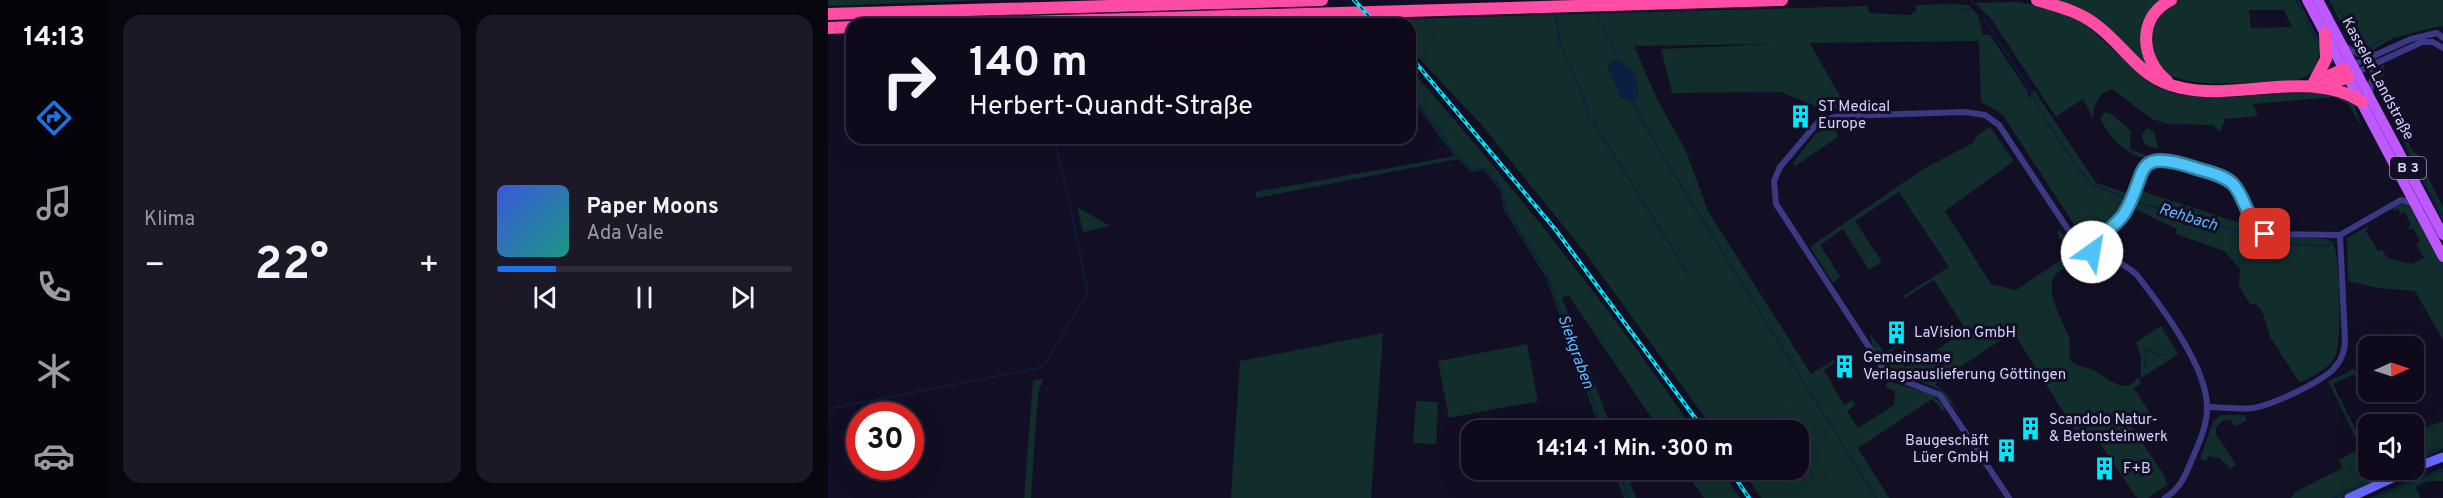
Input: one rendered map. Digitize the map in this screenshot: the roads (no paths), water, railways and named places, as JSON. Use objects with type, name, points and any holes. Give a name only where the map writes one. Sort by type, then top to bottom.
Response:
[{"type":"highway","points":[[828,14],[1322,0]]},
{"type":"highway","points":[[1165,18],[1782,0]]},
{"type":"highway","points":[[2037,0],[2062,7],[2090,20],[2146,74],[2175,87],[2205,91],[2300,87],[2317,84],[2351,71]]},
{"type":"highway","points":[[2171,0],[2161,6],[2151,18],[2145,45],[2152,66],[2175,87]]},
{"type":"highway","points":[[828,28],[846,27]]},
{"type":"highway","points":[[2317,84],[2326,59],[2325,34]]},
{"type":"highway","points":[[2317,84],[2366,99]]},
{"type":"main road","name":"Kasseler Landstraße","points":[[2307,0],[2325,34],[2351,71],[2443,235]]},
{"type":"main road","name":"Kasseler Landstraße","points":[[2318,0],[2343,46],[2351,71]]},
{"type":"main road","name":"Kasseler Landstraße","points":[[2366,99],[2443,257]]},
{"type":"main road","points":[[2424,464],[2443,457]]},
{"type":"main road","points":[[2349,498],[2388,480]]},
{"type":"street","points":[[2351,71],[2377,54],[2421,36],[2437,33],[2443,38]]},
{"type":"street","points":[[2351,71],[2374,64],[2422,42],[2433,42],[2443,48]]},
{"type":"street","points":[[2343,46],[2359,54],[2377,54]]},
{"type":"street","points":[[2366,99],[2374,64]]},
{"type":"street","points":[[2009,498],[1941,395],[1889,375],[1882,367],[1779,210],[1774,199],[1774,181],[1780,167],[1808,131],[1826,118],[1976,113],[1985,115],[1999,125],[2073,237],[2087,249],[2123,264],[2143,283],[2195,363],[2206,393],[2207,407],[2203,432],[2184,481],[2170,497]]},
{"type":"street","points":[[2087,249],[2120,220],[2143,169],[2156,160],[2169,160],[2220,176],[2232,184],[2263,233],[2340,236],[2401,200],[2405,193],[2404,180]]},
{"type":"street","points":[[2401,200],[2416,204]]},
{"type":"street","points":[[2207,407],[2250,408],[2264,405],[2305,386],[2335,368],[2342,356],[2345,340],[2340,236]]},
{"type":"water","points":[[1614,60],[1626,65],[1634,73],[1638,97],[1630,101],[1621,98],[1607,66]]},
{"type":"waterway","name":"Rehbach","points":[[1971,0],[1974,4]]},
{"type":"waterway","points":[[2296,0],[2302,11]]},
{"type":"waterway","points":[[2325,0],[2348,42]]},
{"type":"waterway","points":[[2337,6],[2362,46],[2368,47],[2383,40]]},
{"type":"waterway","points":[[1957,11],[1971,9]]},
{"type":"waterway","points":[[1596,14],[1620,61]]},
{"type":"waterway","points":[[1556,16],[1560,44],[1580,88],[1589,115]]},
{"type":"waterway","points":[[2305,17],[2318,44],[2319,53]]},
{"type":"waterway","name":"Rehbach","points":[[1984,19],[2033,94],[2038,108]]},
{"type":"waterway","points":[[1631,100],[1669,166],[1876,498]]},
{"type":"waterway","points":[[1416,102],[1463,162],[1472,170],[1485,168],[1501,188],[1506,209],[1547,274],[1599,420]]},
{"type":"waterway","name":"Rehbach","points":[[2043,116],[2077,167],[2093,185],[2130,200]]},
{"type":"waterway","points":[[1594,123],[1689,275]]},
{"type":"waterway","points":[[2399,131],[2414,160]]},
{"type":"waterway","points":[[1055,144],[1068,196]]},
{"type":"waterway","points":[[2417,166],[2443,217]]},
{"type":"waterway","name":"Rehbach","points":[[2135,202],[2244,232],[2265,241],[2282,240],[2288,244],[2326,246],[2338,241]]},
{"type":"waterway","points":[[829,409],[1043,367],[1088,292],[1070,206]]},
{"type":"waterway","points":[[2145,368],[2146,349],[2157,355],[2165,355]]},
{"type":"waterway","points":[[1771,417],[1774,420]]},
{"type":"waterway","points":[[2424,455],[2438,448]]},
{"type":"waterway","points":[[1809,468],[1814,476]]},
{"type":"waterway","points":[[2373,498],[2443,470]]},
{"type":"waterway","name":"Siekgraben","points":[[1622,480],[1628,498]]},
{"type":"waterway","points":[[2333,498],[2370,480]]},
{"type":"railway","points":[[1354,0],[1370,18]]},
{"type":"railway","points":[[1416,63],[1555,229],[1697,420]]},
{"type":"railway","points":[[1737,480],[1749,498]]},
{"type":"place","name":"ST Medical Europe","points":[[1800,116]]},
{"type":"place","name":"LaVision GmbH","points":[[1896,333]]},
{"type":"place","name":"Gemeinsame Verlagsauslieferung Göttingen","points":[[1845,367]]},
{"type":"place","name":"Scandolo Natur- & Betonsteinwerk","points":[[2031,429]]},
{"type":"place","name":"Baugeschäft Lüer GmbH","points":[[2007,450]]},
{"type":"place","name":"F+B","points":[[2105,469]]}]
